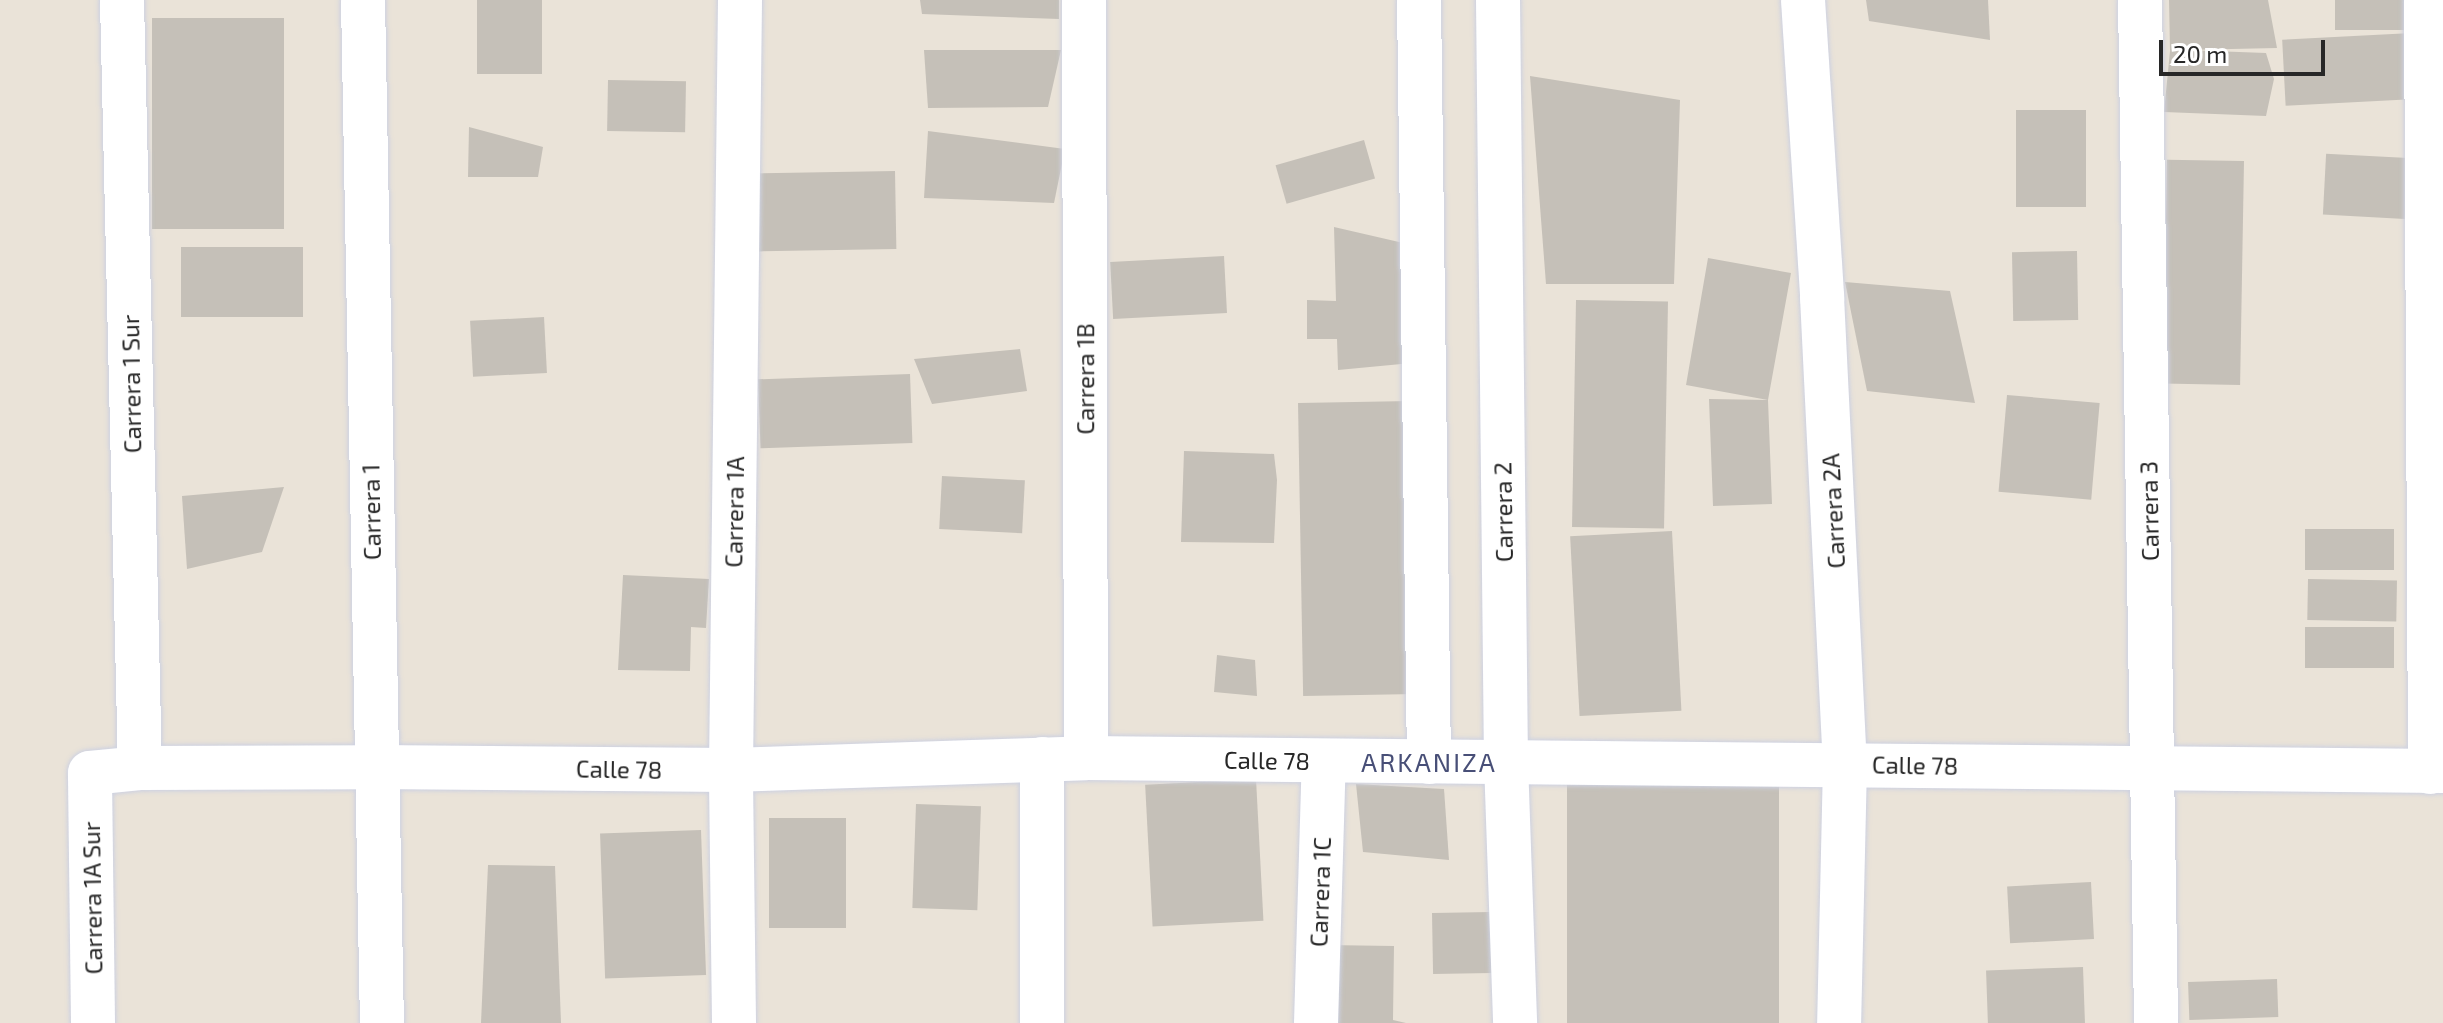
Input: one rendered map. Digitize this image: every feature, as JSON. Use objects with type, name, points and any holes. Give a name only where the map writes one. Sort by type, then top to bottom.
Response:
[{"type":"street","name":"Carrera 1 Sur","points":[[122,0],[140,768]]},
{"type":"street","name":"Carrera 1","points":[[363,0],[382,1023]]},
{"type":"street","name":"Carrera 1A","points":[[734,1023],[731,770],[740,0]]},
{"type":"street","name":"Carrera 1B","points":[[1084,0],[1086,758]]},
{"type":"street","points":[[1419,0],[1429,762]]},
{"type":"street","name":"Carrera 2","points":[[1498,0],[1506,762],[1515,1023]]},
{"type":"street","name":"Carrera 2A","points":[[1803,0],[1822,297],[1845,764],[1839,1023]]},
{"type":"street","name":"Carrera 3","points":[[2140,0],[2156,1023]]},
{"type":"street","points":[[2426,0],[2436,771]]},
{"type":"street","name":"Calle 78","points":[[90,773],[140,768],[731,770],[1086,758],[2436,771]]},
{"type":"street","points":[[1042,759],[1042,1023]]},
{"type":"street","name":"Carrera 1C","points":[[1316,1023],[1324,761]]},
{"type":"street","name":"Carrera 1A Sur","points":[[90,773],[93,1023]]},
{"type":"building","points":[[477,0],[542,0],[542,74],[477,74]]},
{"type":"building","points":[[920,0],[1059,0],[1059,19],[922,14]]},
{"type":"building","points":[[1866,0],[1988,0],[1990,40],[1869,21]]},
{"type":"building","points":[[2169,0],[2268,0],[2277,48],[2185,50],[2266,53],[2274,79],[2266,116],[2164,112],[2170,51]]},
{"type":"building","points":[[2335,0],[2414,0],[2414,30],[2335,30]]},
{"type":"building","points":[[152,18],[284,18],[284,229],[152,229]]},
{"type":"building","points":[[2412,33],[2415,99],[2286,106],[2282,40]]},
{"type":"building","points":[[924,50],[1061,50],[1048,107],[928,108]]},
{"type":"building","points":[[1530,76],[1680,100],[1674,284],[1546,284]]},
{"type":"building","points":[[608,80],[686,81],[685,132],[607,131]]},
{"type":"building","points":[[2016,110],[2086,110],[2086,207],[2016,207]]},
{"type":"building","points":[[469,127],[543,147],[538,177],[468,177]]},
{"type":"building","points":[[928,131],[1065,149],[1054,203],[924,198]]},
{"type":"building","points":[[1364,140],[1375,178],[1287,204],[1276,165]]},
{"type":"building","points":[[2326,154],[2408,158],[2405,219],[2323,215]]},
{"type":"building","points":[[2167,160],[2244,161],[2240,385],[2163,384]]},
{"type":"building","points":[[895,171],[896,249],[758,251],[757,173]]},
{"type":"building","points":[[1334,227],[1412,245],[1412,363],[1338,370],[1337,339],[1307,339],[1307,300],[1336,301]]},
{"type":"building","points":[[181,247],[303,247],[303,317],[181,317]]},
{"type":"building","points":[[2077,251],[2078,320],[2013,321],[2012,252]]},
{"type":"building","points":[[1224,256],[1227,313],[1113,319],[1110,262]]},
{"type":"building","points":[[1708,258],[1791,273],[1768,400],[1686,385]]},
{"type":"building","points":[[1845,282],[1950,291],[1975,403],[1867,391]]},
{"type":"building","points":[[1576,300],[1668,302],[1664,529],[1572,527]]},
{"type":"building","points":[[544,317],[547,373],[473,377],[470,321]]},
{"type":"building","points":[[1020,349],[1027,391],[932,404],[914,359]]},
{"type":"building","points":[[910,374],[912,443],[761,448],[758,379]]},
{"type":"building","points":[[2007,395],[2100,403],[2091,500],[1999,492]]},
{"type":"building","points":[[1709,399],[1768,400],[1772,504],[1713,506]]},
{"type":"building","points":[[1411,401],[1416,694],[1303,696],[1298,403]]},
{"type":"building","points":[[1184,451],[1274,454],[1277,480],[1274,543],[1181,542]]},
{"type":"building","points":[[942,476],[1025,480],[1022,533],[939,529]]},
{"type":"building","points":[[284,487],[262,552],[187,569],[182,496]]},
{"type":"building","points":[[2305,529],[2394,529],[2394,570],[2305,570]]},
{"type":"building","points":[[1672,531],[1681,711],[1580,716],[1570,536]]},
{"type":"building","points":[[623,575],[709,579],[706,628],[691,627],[690,671],[618,670]]},
{"type":"building","points":[[2308,579],[2397,581],[2396,622],[2307,620]]},
{"type":"building","points":[[2305,627],[2394,627],[2394,668],[2305,668]]},
{"type":"building","points":[[1217,655],[1255,660],[1257,696],[1214,692]]},
{"type":"building","points":[[1256,779],[1263,921],[1153,927],[1145,785]]},
{"type":"building","points":[[1356,784],[1444,789],[1449,860],[1363,852]]},
{"type":"building","points":[[1567,784],[1779,784],[1779,1023],[1567,1023]]},
{"type":"building","points":[[916,804],[981,806],[977,910],[912,908]]},
{"type":"building","points":[[769,818],[846,818],[846,928],[769,928]]},
{"type":"building","points":[[701,830],[706,975],[605,978],[600,834]]},
{"type":"building","points":[[488,865],[555,866],[561,1023],[481,1023]]},
{"type":"building","points":[[2091,882],[2094,939],[2010,943],[2007,886]]},
{"type":"building","points":[[1491,912],[1492,973],[1433,974],[1432,913]]},
{"type":"building","points":[[1326,945],[1394,946],[1393,1020],[1406,1023],[1324,1023]]},
{"type":"building","points":[[2083,967],[2085,1023],[1988,1023],[1986,970]]},
{"type":"building","points":[[2277,979],[2278,1017],[2189,1020],[2188,982]]},
{"type":"district","name":"ARKANIZA","points":[[1429,762]]}]
